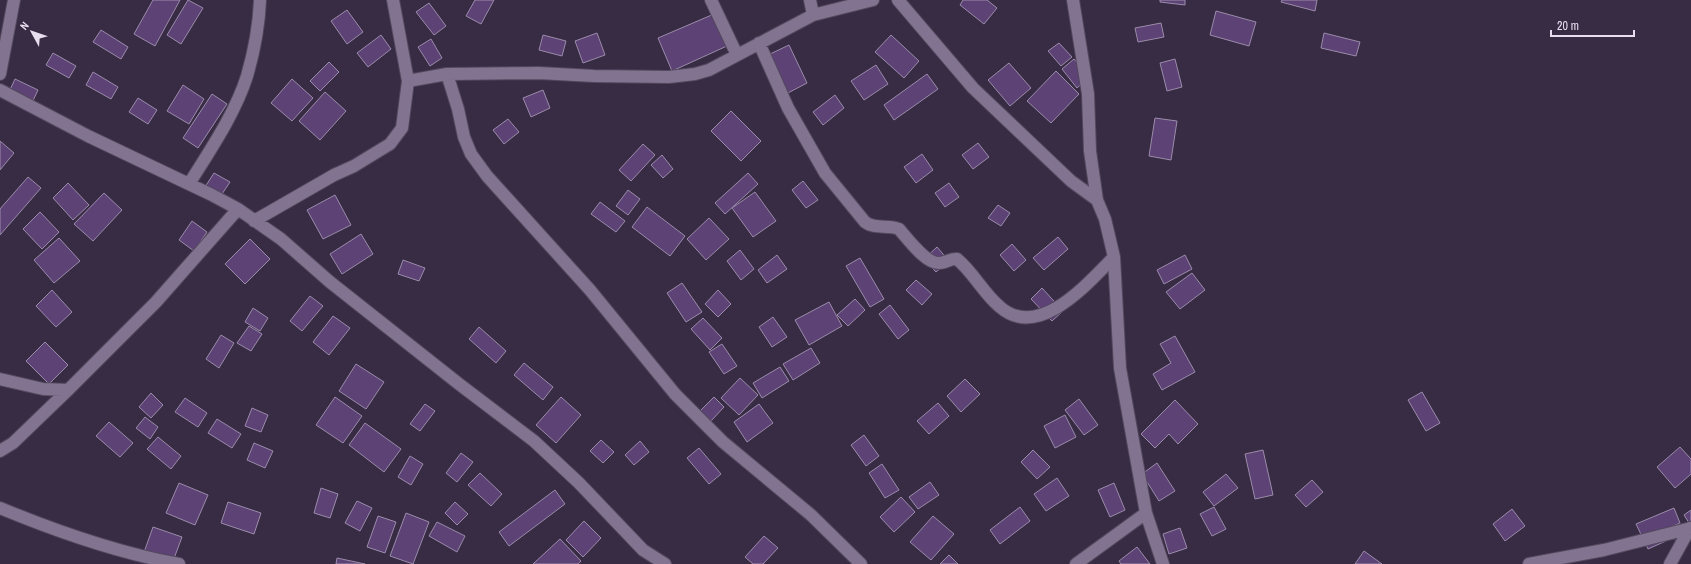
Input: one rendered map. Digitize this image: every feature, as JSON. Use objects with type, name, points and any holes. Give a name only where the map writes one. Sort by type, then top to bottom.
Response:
[{"type":"street","points":[[0,74],[14,0]]},
{"type":"street","points":[[189,184],[231,113],[247,76],[256,37],[260,0]]},
{"type":"street","points":[[254,221],[334,175],[354,166],[390,144],[402,128],[408,81],[393,0]]},
{"type":"street","points":[[711,0],[737,55]]},
{"type":"street","points":[[810,0],[813,15]]},
{"type":"street","points":[[408,81],[448,74],[539,73],[594,76],[669,77],[695,74],[709,70],[813,15],[872,0]]},
{"type":"street","points":[[898,0],[973,88],[1071,181],[1097,200]]},
{"type":"street","points":[[1073,0],[1088,94],[1090,151],[1097,200],[1105,219],[1114,258],[1120,368],[1146,513],[1163,564]]},
{"type":"street","points":[[759,43],[788,108],[825,173],[865,222],[870,226],[892,227],[899,229],[925,258],[934,262],[940,264],[953,259],[958,259],[992,301],[1011,315],[1027,317],[1040,316],[1055,310],[1082,289],[1114,258]]},
{"type":"street","points":[[448,74],[464,137],[471,154],[487,176],[590,290],[680,399],[722,442],[811,515],[861,564]]},
{"type":"street","points":[[0,90],[88,136],[238,209],[282,240],[336,287],[534,441],[579,483],[643,550],[665,564]]},
{"type":"street","points":[[0,451],[13,443],[156,302],[238,209]]},
{"type":"street","points":[[0,379],[43,389],[68,390]]},
{"type":"street","points":[[0,508],[41,525],[143,557],[179,564]]},
{"type":"street","points":[[1076,564],[1146,513]]},
{"type":"street","points":[[1529,564],[1604,550],[1690,528]]},
{"type":"street","points":[[1670,564],[1690,528]]},
{"type":"building","points":[[153,0],[180,0],[155,46],[134,34]]},
{"type":"building","points":[[188,0],[203,8],[181,44],[167,35]]},
{"type":"building","points":[[475,0],[494,0],[481,24],[466,16]]},
{"type":"building","points":[[963,0],[987,0],[997,8],[984,24],[960,5]]},
{"type":"building","points":[[1160,0],[1185,0],[1185,5],[1160,2]]},
{"type":"building","points":[[1282,0],[1317,0],[1315,11],[1281,2]]},
{"type":"building","points":[[429,3],[446,26],[434,35],[416,12]]},
{"type":"building","points":[[347,10],[363,32],[347,44],[331,21]]},
{"type":"building","points":[[1216,11],[1256,22],[1249,46],[1210,35]]},
{"type":"building","points":[[714,14],[727,46],[672,71],[658,38]]},
{"type":"building","points":[[1161,23],[1164,37],[1138,42],[1135,28]]},
{"type":"building","points":[[101,30],[128,47],[121,59],[93,42]]},
{"type":"building","points":[[597,33],[605,55],[583,63],[575,41]]},
{"type":"building","points":[[1324,33],[1360,42],[1356,56],[1321,48]]},
{"type":"building","points":[[381,35],[391,49],[368,67],[357,53]]},
{"type":"building","points":[[543,35],[566,41],[562,56],[539,50]]},
{"type":"building","points":[[891,35],[919,61],[904,78],[875,52]]},
{"type":"building","points":[[431,39],[442,58],[430,66],[418,47]]},
{"type":"building","points":[[1059,43],[1072,57],[1061,66],[1048,51]]},
{"type":"building","points":[[789,45],[807,83],[786,94],[768,55]]},
{"type":"building","points":[[53,53],[76,66],[69,78],[46,65]]},
{"type":"building","points":[[1074,59],[1089,77],[1077,88],[1062,69]]},
{"type":"building","points":[[1175,59],[1182,87],[1167,91],[1160,63]]},
{"type":"building","points":[[329,62],[339,72],[320,91],[310,81]]},
{"type":"building","points":[[1009,63],[1031,88],[1010,106],[988,80]]},
{"type":"building","points":[[876,65],[888,84],[864,100],[851,81]]},
{"type":"building","points":[[1056,71],[1079,94],[1051,123],[1027,101]]},
{"type":"building","points":[[93,72],[118,87],[111,99],[86,85]]},
{"type":"building","points":[[927,74],[938,89],[894,120],[884,105]]},
{"type":"building","points":[[15,79],[38,90],[31,105],[8,94]]},
{"type":"building","points":[[292,79],[313,98],[292,121],[271,103]]},
{"type":"building","points":[[183,85],[204,99],[189,124],[167,111]]},
{"type":"building","points":[[543,90],[550,108],[531,117],[523,98]]},
{"type":"building","points":[[325,92],[346,111],[320,140],[299,121]]},
{"type":"building","points":[[212,94],[227,104],[198,148],[183,138]]},
{"type":"building","points":[[835,95],[844,108],[823,125],[813,112]]},
{"type":"building","points":[[138,98],[157,110],[148,124],[129,112]]},
{"type":"building","points":[[731,111],[761,141],[741,161],[711,131]]},
{"type":"building","points":[[1155,118],[1177,121],[1171,160],[1149,156]]},
{"type":"building","points":[[508,119],[519,132],[504,144],[493,130]]},
{"type":"building","points":[[0,141],[14,153],[0,170]]},
{"type":"building","points":[[978,143],[989,157],[973,169],[962,155]]},
{"type":"building","points":[[643,144],[655,155],[631,181],[619,170]]},
{"type":"building","points":[[922,154],[933,170],[916,183],[904,167]]},
{"type":"building","points":[[662,155],[673,169],[663,178],[651,165]]},
{"type":"building","points":[[214,173],[230,182],[220,197],[205,187]]},
{"type":"building","points":[[748,173],[758,184],[725,214],[715,203]]},
{"type":"building","points":[[28,177],[41,188],[0,235],[0,209]]},
{"type":"building","points":[[803,181],[818,200],[806,208],[792,190]]},
{"type":"building","points":[[68,183],[89,205],[73,220],[53,198]]},
{"type":"building","points":[[949,183],[959,197],[945,207],[935,193]]},
{"type":"building","points":[[628,190],[640,199],[628,215],[616,206]]},
{"type":"building","points":[[755,192],[776,221],[753,237],[732,208]]},
{"type":"building","points":[[104,193],[122,210],[93,241],[74,224]]},
{"type":"building","points":[[335,195],[351,225],[323,239],[307,210]]},
{"type":"building","points":[[600,202],[625,221],[616,232],[591,214]]},
{"type":"building","points":[[998,205],[1010,213],[1001,226],[988,218]]},
{"type":"building","points":[[647,207],[685,236],[670,256],[632,227]]},
{"type":"building","points":[[40,212],[59,232],[42,249],[23,229]]},
{"type":"building","points":[[709,218],[729,239],[706,260],[687,239]]},
{"type":"building","points":[[192,221],[207,232],[194,251],[179,240]]},
{"type":"building","points":[[361,234],[373,254],[342,274],[330,254]]},
{"type":"building","points":[[1058,237],[1068,249],[1044,270],[1033,258]]},
{"type":"building","points":[[59,238],[80,261],[54,283],[34,260]]},
{"type":"building","points":[[250,239],[270,259],[245,284],[225,264]]},
{"type":"building","points":[[1012,244],[1026,260],[1014,271],[1000,255]]},
{"type":"building","points":[[937,247],[949,261],[936,272],[924,259]]},
{"type":"building","points":[[740,250],[754,269],[741,280],[727,261]]},
{"type":"building","points":[[777,255],[787,269],[767,283],[758,270]]},
{"type":"building","points":[[1185,255],[1192,269],[1164,284],[1157,270]]},
{"type":"building","points":[[860,258],[884,299],[870,307],[846,266]]},
{"type":"building","points":[[403,260],[425,268],[419,281],[398,274]]},
{"type":"building","points":[[1192,273],[1205,290],[1180,309],[1166,292]]},
{"type":"building","points":[[916,280],[932,294],[922,305],[906,290]]},
{"type":"building","points":[[682,283],[702,312],[686,322],[667,293]]},
{"type":"building","points":[[1042,288],[1063,311],[1052,321],[1031,299]]},
{"type":"building","points":[[52,290],[72,312],[56,327],[36,306]]},
{"type":"building","points":[[718,290],[731,304],[718,317],[705,304]]},
{"type":"building","points":[[310,296],[323,306],[302,331],[290,321]]},
{"type":"building","points":[[855,299],[865,310],[848,326],[837,315]]},
{"type":"building","points":[[829,302],[842,326],[809,345],[795,320]]},
{"type":"building","points":[[890,305],[909,330],[898,339],[879,314]]},
{"type":"building","points":[[253,308],[268,318],[260,331],[245,322]]},
{"type":"building","points":[[333,316],[350,328],[329,355],[313,342]]},
{"type":"building","points":[[773,317],[787,337],[772,347],[759,327]]},
{"type":"building","points":[[703,318],[722,338],[710,350],[691,329]]},
{"type":"building","points":[[249,326],[262,334],[251,351],[237,343]]},
{"type":"building","points":[[479,327],[506,351],[496,363],[469,339]]},
{"type":"building","points":[[221,335],[234,343],[219,368],[206,359]]},
{"type":"building","points":[[1175,336],[1195,372],[1162,390],[1153,374],[1171,363],[1160,344]]},
{"type":"building","points":[[45,342],[68,365],[49,384],[26,361]]},
{"type":"building","points":[[722,344],[737,366],[724,374],[709,352]]},
{"type":"building","points":[[811,348],[820,363],[793,380],[783,364]]},
{"type":"building","points":[[524,363],[553,387],[543,400],[514,375]]},
{"type":"building","points":[[356,364],[384,382],[366,409],[339,391]]},
{"type":"building","points":[[780,367],[789,381],[762,398],[753,383]]},
{"type":"building","points":[[740,378],[758,395],[739,415],[721,398]]},
{"type":"building","points":[[965,379],[980,394],[961,412],[947,396]]},
{"type":"building","points":[[1422,392],[1440,423],[1426,431],[1408,400]]},
{"type":"building","points":[[151,393],[163,405],[151,418],[139,407]]},
{"type":"building","points":[[335,397],[362,416],[343,443],[316,425]]},
{"type":"building","points":[[561,397],[581,415],[556,443],[536,425]]},
{"type":"building","points":[[714,397],[724,407],[710,422],[699,412]]},
{"type":"building","points":[[185,398],[207,413],[198,427],[175,412]]},
{"type":"building","points":[[1079,399],[1098,425],[1084,435],[1065,410]]},
{"type":"building","points":[[1175,400],[1198,424],[1178,444],[1169,434],[1155,448],[1141,434]]},
{"type":"building","points":[[938,403],[949,416],[929,434],[917,421]]},
{"type":"building","points":[[425,404],[435,411],[420,431],[410,424]]},
{"type":"building","points":[[759,404],[773,423],[747,442],[734,422]]},
{"type":"building","points":[[252,408],[268,415],[261,432],[245,426]]},
{"type":"building","points":[[1065,415],[1076,437],[1055,448],[1044,426]]},
{"type":"building","points":[[145,417],[158,427],[150,439],[136,428]]},
{"type":"building","points":[[217,419],[241,434],[232,448],[208,433]]},
{"type":"building","points":[[109,422],[133,443],[120,457],[96,436]]},
{"type":"building","points":[[365,423],[401,449],[384,472],[349,445]]},
{"type":"building","points":[[864,435],[879,456],[866,466],[851,445]]},
{"type":"building","points":[[158,437],[181,456],[171,469],[147,449]]},
{"type":"building","points":[[601,440],[614,452],[603,463],[590,451]]},
{"type":"building","points":[[640,441],[649,452],[634,465],[625,455]]},
{"type":"building","points":[[254,443],[273,451],[265,468],[247,460]]},
{"type":"building","points":[[1680,447],[1691,459],[1691,474],[1675,488],[1657,467]]},
{"type":"building","points":[[699,448],[721,474],[709,484],[687,458]]},
{"type":"building","points":[[1033,450],[1050,467],[1037,479],[1021,462]]},
{"type":"building","points":[[1263,450],[1273,495],[1255,499],[1245,454]]},
{"type":"building","points":[[461,453],[473,462],[457,482],[446,473]]},
{"type":"building","points":[[410,456],[423,464],[411,485],[398,477]]},
{"type":"building","points":[[1157,463],[1175,491],[1159,501],[1142,474]]},
{"type":"building","points":[[882,464],[899,490],[885,498],[869,473]]},
{"type":"building","points":[[480,473],[502,494],[491,506],[468,485]]},
{"type":"building","points":[[1226,474],[1238,488],[1214,506],[1203,492]]},
{"type":"building","points":[[1057,478],[1069,496],[1046,511],[1034,494]]},
{"type":"building","points":[[1312,480],[1323,492],[1306,507],[1295,495]]},
{"type":"building","points":[[930,482],[939,495],[918,509],[909,497]]},
{"type":"building","points":[[179,483],[208,495],[195,525],[166,513]]},
{"type":"building","points":[[1114,483],[1125,510],[1110,517],[1098,490]]},
{"type":"building","points":[[321,488],[338,494],[330,518],[314,513]]},
{"type":"building","points":[[555,490],[565,504],[509,546],[499,532]]},
{"type":"building","points":[[901,497],[915,512],[894,532],[880,517]]},
{"type":"building","points":[[357,501],[372,508],[360,531],[345,523]]},
{"type":"building","points":[[228,502],[261,513],[254,534],[221,523]]},
{"type":"building","points":[[455,502],[468,514],[457,525],[445,513]]},
{"type":"building","points":[[1020,507],[1030,521],[1000,544],[990,530]]},
{"type":"building","points":[[1214,507],[1226,529],[1212,536],[1200,514]]},
{"type":"building","points":[[1674,508],[1680,523],[1662,531],[1666,541],[1648,549],[1636,524]]},
{"type":"building","points":[[1512,509],[1525,526],[1505,541],[1493,524]]},
{"type":"building","points":[[1691,510],[1691,526],[1684,515]]},
{"type":"building","points":[[406,513],[429,522],[413,564],[390,556]]},
{"type":"building","points":[[378,516],[396,522],[385,553],[367,547]]},
{"type":"building","points":[[933,516],[954,534],[931,560],[910,542]]},
{"type":"building","points":[[584,521],[601,538],[583,557],[566,540]]},
{"type":"building","points":[[437,522],[465,536],[457,552],[429,536]]},
{"type":"building","points":[[153,527],[182,537],[172,564],[143,555]]},
{"type":"building","points":[[1180,528],[1187,548],[1169,554],[1163,534]]},
{"type":"building","points":[[764,536],[778,548],[763,564],[753,564],[745,557]]},
{"type":"building","points":[[560,539],[581,561],[578,564],[533,564]]},
{"type":"building","points":[[1137,547],[1150,564],[1121,564],[1119,561]]},
{"type":"building","points":[[1364,551],[1382,564],[1355,564]]},
{"type":"building","points":[[949,555],[958,564],[940,564]]},
{"type":"building","points":[[337,558],[365,564],[336,564]]}]
